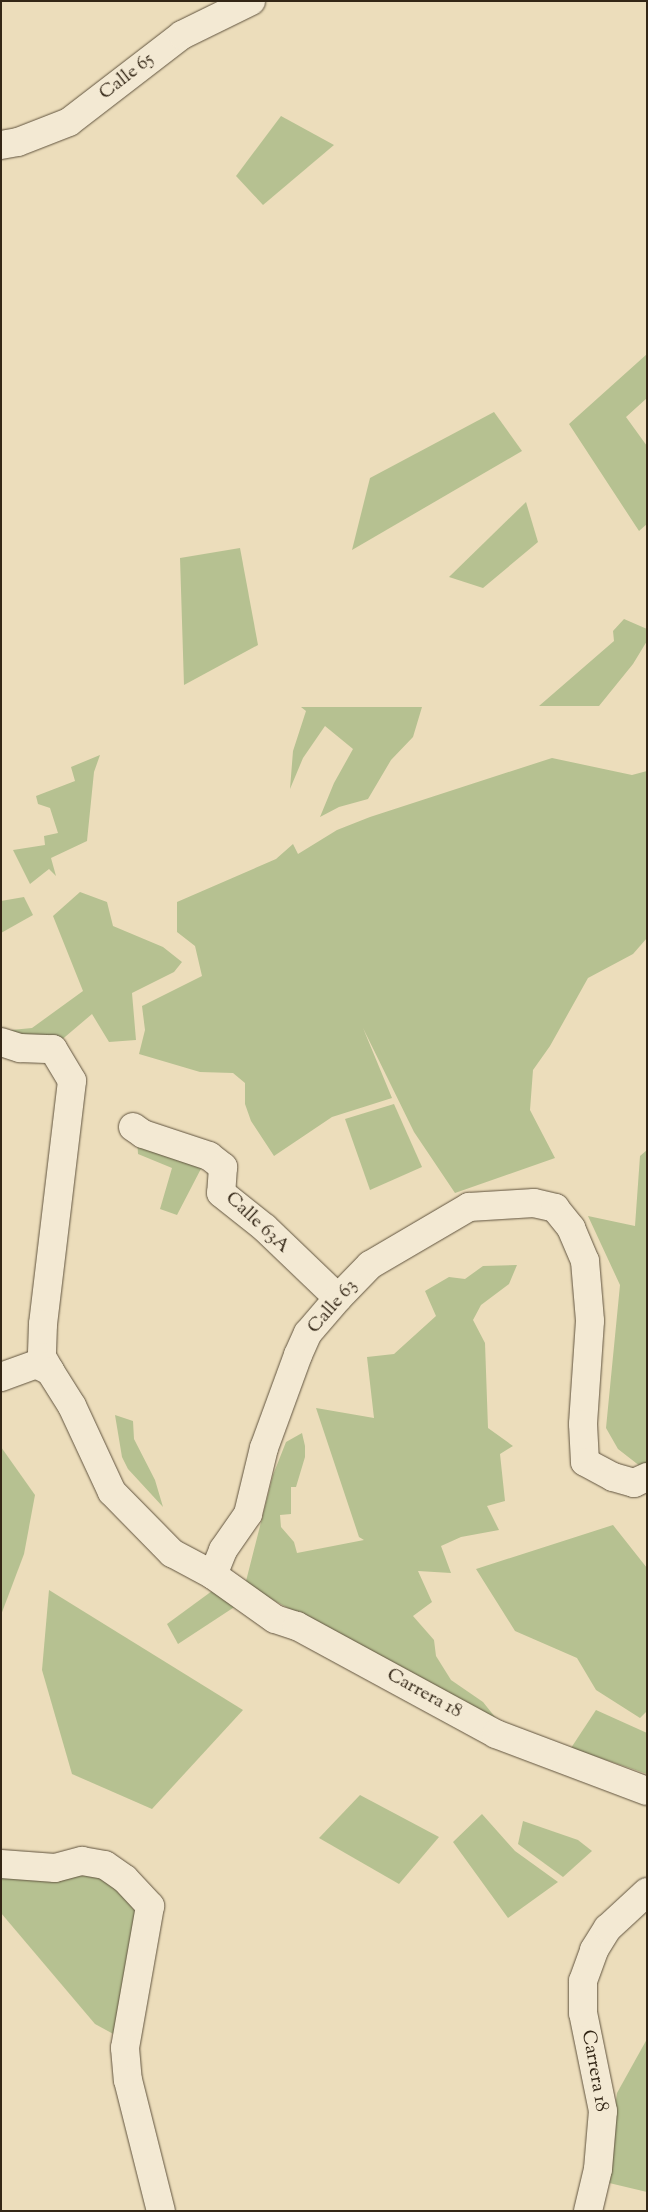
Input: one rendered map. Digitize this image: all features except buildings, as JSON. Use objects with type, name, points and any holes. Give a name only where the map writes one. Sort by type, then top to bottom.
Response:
[{"type":"street","name":"Calle 65","points":[[1,145],[18,142],[69,122],[182,35],[250,1]]},
{"type":"street","points":[[1,1042],[20,1048],[54,1049],[72,1081],[43,1324],[42,1357],[72,1406],[112,1492],[172,1553],[213,1575]]},
{"type":"street","name":"Calle 63A","points":[[133,1126],[143,1134],[210,1156],[216,1161],[222,1167],[221,1193],[265,1228],[338,1298]]},
{"type":"street","name":"Calle 63","points":[[213,1575],[222,1550],[248,1514],[264,1448],[298,1355],[308,1334],[338,1298],[370,1265],[469,1207],[534,1202],[555,1208],[571,1228],[585,1261],[590,1322],[583,1424],[585,1462],[613,1477],[634,1483],[647,1477]]},
{"type":"street","points":[[1,1377],[36,1364],[50,1371]]},
{"type":"street","name":"Carrera 18","points":[[213,1575],[275,1619],[297,1626],[496,1734],[647,1792]]},
{"type":"street","points":[[1,1864],[55,1868],[82,1861],[105,1865],[125,1879],[150,1906],[125,2048],[128,2080],[161,2211]]},
{"type":"street","name":"Carrera 18","points":[[588,2211],[598,2169],[604,2111],[583,2013],[583,1981],[594,1950],[608,1928],[647,1892]]},
{"type":"green space","points":[[281,116],[334,145],[263,205],[236,176]]},
{"type":"green space","points":[[647,354],[647,398],[626,417],[647,446],[647,524],[639,531],[569,424]]},
{"type":"green space","points":[[494,412],[522,451],[352,550],[370,478]]},
{"type":"green space","points":[[526,502],[538,542],[483,588],[449,577]]},
{"type":"green space","points":[[240,548],[258,645],[184,685],[180,558]]},
{"type":"green space","points":[[624,619],[647,629],[647,641],[633,664],[599,706],[539,706],[614,641],[613,631]]},
{"type":"green space","points":[[301,707],[422,707],[413,737],[391,760],[368,799],[339,807],[320,817],[334,783],[353,749],[325,726],[303,758],[290,789],[293,751],[306,711]]},
{"type":"green space","points":[[100,755],[94,772],[87,841],[51,858],[56,876],[49,869],[30,884],[13,850],[45,845],[44,836],[58,833],[50,808],[38,804],[36,796],[75,781],[71,767]]},
{"type":"green space","points":[[552,758],[632,775],[647,771],[647,938],[633,954],[588,978],[550,1046],[533,1070],[530,1110],[555,1158],[455,1193],[414,1132],[363,1028],[392,1098],[332,1117],[274,1156],[251,1121],[245,1104],[245,1083],[233,1073],[200,1072],[139,1054],[145,1030],[142,1006],[202,976],[195,946],[177,932],[177,902],[276,859],[293,844],[298,854],[337,830],[370,817]]},
{"type":"green space","points":[[80,892],[107,902],[113,926],[163,947],[182,962],[174,972],[132,993],[136,1040],[109,1042],[92,1014],[52,1048],[1,1031],[32,1028],[83,991],[53,916]]},
{"type":"green space","points":[[24,897],[33,915],[1,933],[1,901]]},
{"type":"green space","points":[[394,1104],[422,1167],[370,1190],[345,1119]]},
{"type":"green space","points":[[137,1137],[205,1161],[177,1215],[160,1209],[172,1168],[138,1154]]},
{"type":"green space","points":[[647,1150],[647,1469],[645,1470],[618,1449],[606,1428],[620,1285],[588,1216],[635,1226],[640,1156]]},
{"type":"green space","points":[[517,1265],[509,1284],[481,1305],[473,1320],[485,1343],[488,1428],[513,1446],[500,1454],[505,1501],[487,1506],[499,1530],[461,1537],[441,1546],[451,1573],[418,1571],[432,1602],[413,1616],[434,1640],[436,1656],[451,1680],[483,1702],[499,1722],[245,1585],[273,1475],[286,1442],[302,1433],[305,1457],[296,1487],[291,1487],[291,1514],[280,1515],[281,1527],[294,1542],[297,1553],[364,1540],[359,1537],[316,1408],[374,1418],[367,1357],[394,1354],[436,1316],[425,1291],[449,1277],[465,1279],[483,1266]]},
{"type":"green space","points":[[115,1415],[133,1421],[134,1439],[155,1480],[163,1507],[128,1469],[122,1457]]},
{"type":"green space","points":[[1,1447],[35,1495],[24,1554],[1,1615]]},
{"type":"green space","points":[[613,1525],[647,1568],[647,1711],[640,1718],[596,1690],[577,1658],[515,1631],[476,1569]]},
{"type":"green space","points":[[49,1590],[243,1710],[152,1809],[72,1774],[42,1670]]},
{"type":"green space","points":[[212,1591],[239,1604],[178,1644],[167,1624]]},
{"type":"green space","points":[[596,1710],[647,1733],[647,1774],[571,1748]]},
{"type":"green space","points":[[360,1795],[439,1837],[399,1884],[319,1838]]},
{"type":"green space","points":[[482,1814],[515,1851],[558,1882],[508,1918],[453,1842]]},
{"type":"green space","points":[[523,1821],[578,1840],[592,1851],[563,1877],[518,1844]]},
{"type":"green space","points":[[1,1869],[115,1878],[136,1913],[117,2036],[95,2024],[1,1913]]},
{"type":"green space","points":[[647,2039],[647,2192],[605,2182],[617,2093]]}]
